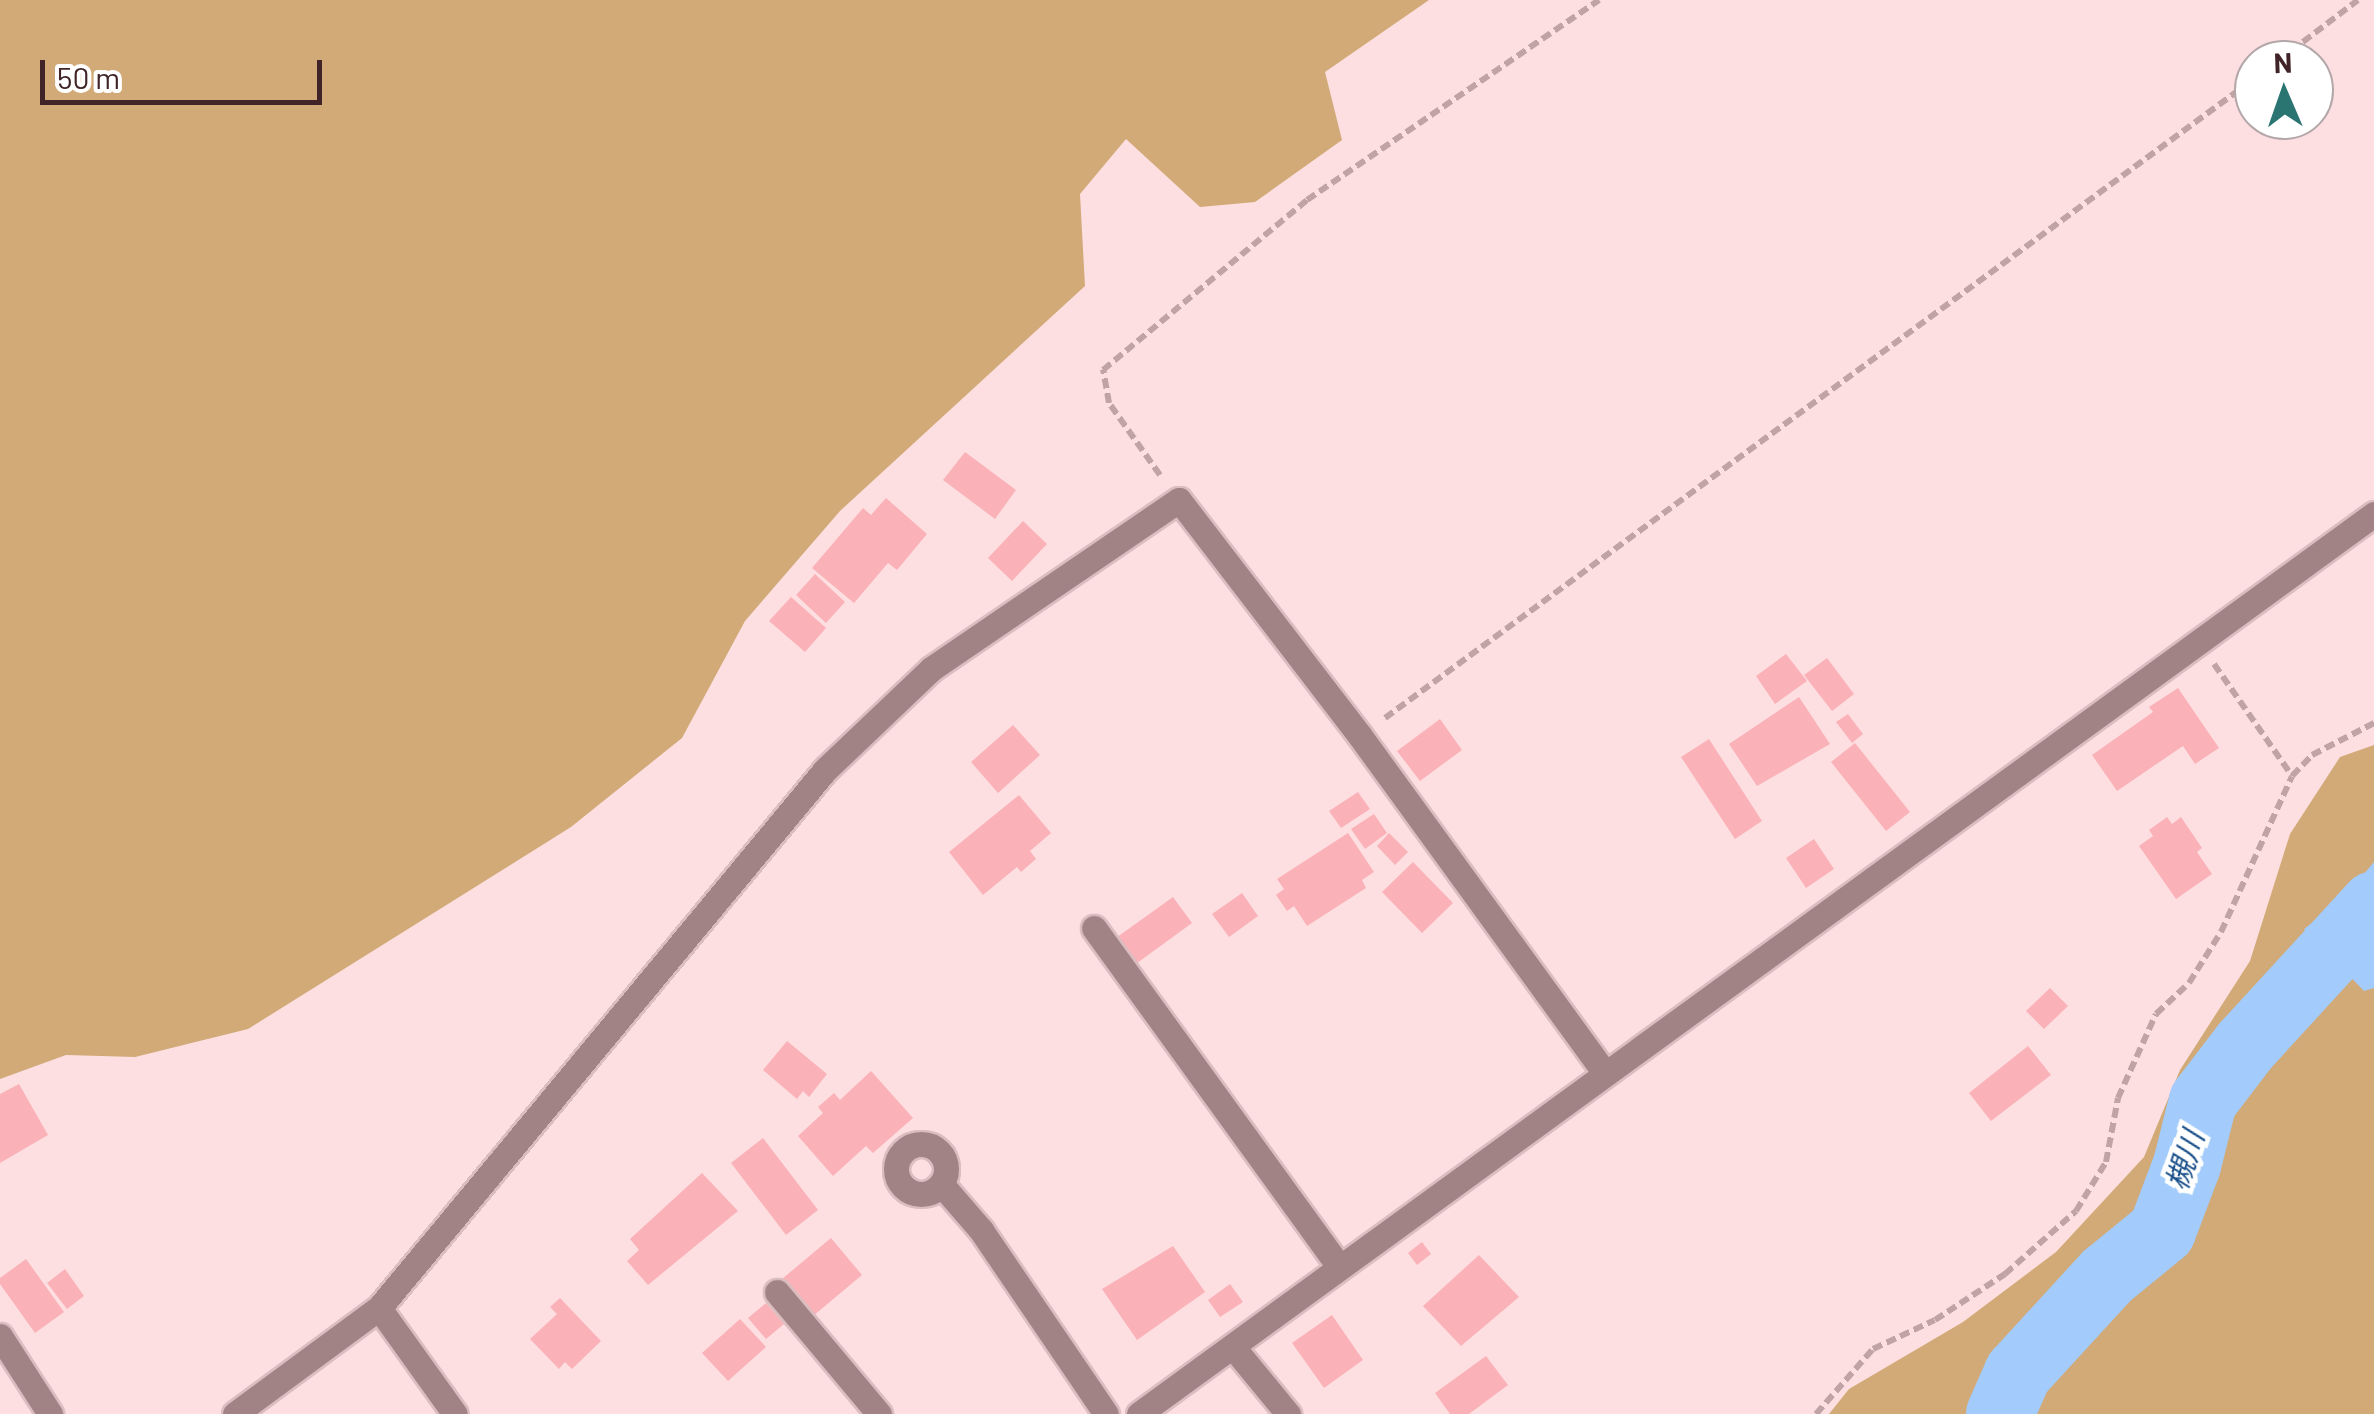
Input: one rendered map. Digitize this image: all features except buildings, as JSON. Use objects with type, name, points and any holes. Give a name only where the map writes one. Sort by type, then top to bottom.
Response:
[{"type":"street","points":[[235,1414],[379,1308],[825,770],[931,669],[1178,500],[1360,736],[1604,1072]]},
{"type":"street","points":[[1139,1414],[2374,514]]},
{"type":"street","points":[[1094,928],[1339,1266]]},
{"type":"street","points":[[942,1186],[981,1230],[1106,1414]]},
{"type":"street","points":[[777,1292],[879,1414]]},
{"type":"street","points":[[379,1308],[455,1414]]},
{"type":"street","points":[[0,1336],[50,1414]]},
{"type":"street","points":[[1233,1347],[1288,1414]]},
{"type":"path","points":[[1178,500],[1110,403],[1103,370],[1307,200],[1600,0]]},
{"type":"path","points":[[2305,40],[2358,0]]},
{"type":"path","points":[[1360,736],[2234,94]]},
{"type":"path","points":[[2199,642],[2292,776]]},
{"type":"path","points":[[1816,1414],[1873,1349],[1935,1320],[2005,1274],[2076,1211],[2106,1162],[2118,1098],[2156,1014],[2190,983],[2221,932],[2292,776],[2312,755],[2374,723]]},
{"type":"shaded area","points":[[0,0],[1429,0],[1325,72],[1342,140],[1255,202],[1200,207],[1126,139],[1080,194],[1085,286],[840,511],[745,621],[682,738],[571,827],[248,1029],[135,1057],[66,1055],[0,1079]]},
{"type":"shaded area","points":[[2374,745],[2374,1414],[1829,1414],[1849,1389],[1963,1322],[2056,1252],[2144,1157],[2180,1070],[2250,961],[2290,834],[2340,757]]},
{"type":"water","points":[[2374,862],[2374,988],[2364,991],[2304,929],[2341,901]]},
{"type":"waterway","name":"槻川","points":[[2000,1414],[2018,1373],[2107,1276],[2162,1231],[2187,1165],[2203,1101],[2245,1046],[2374,905]]}]
